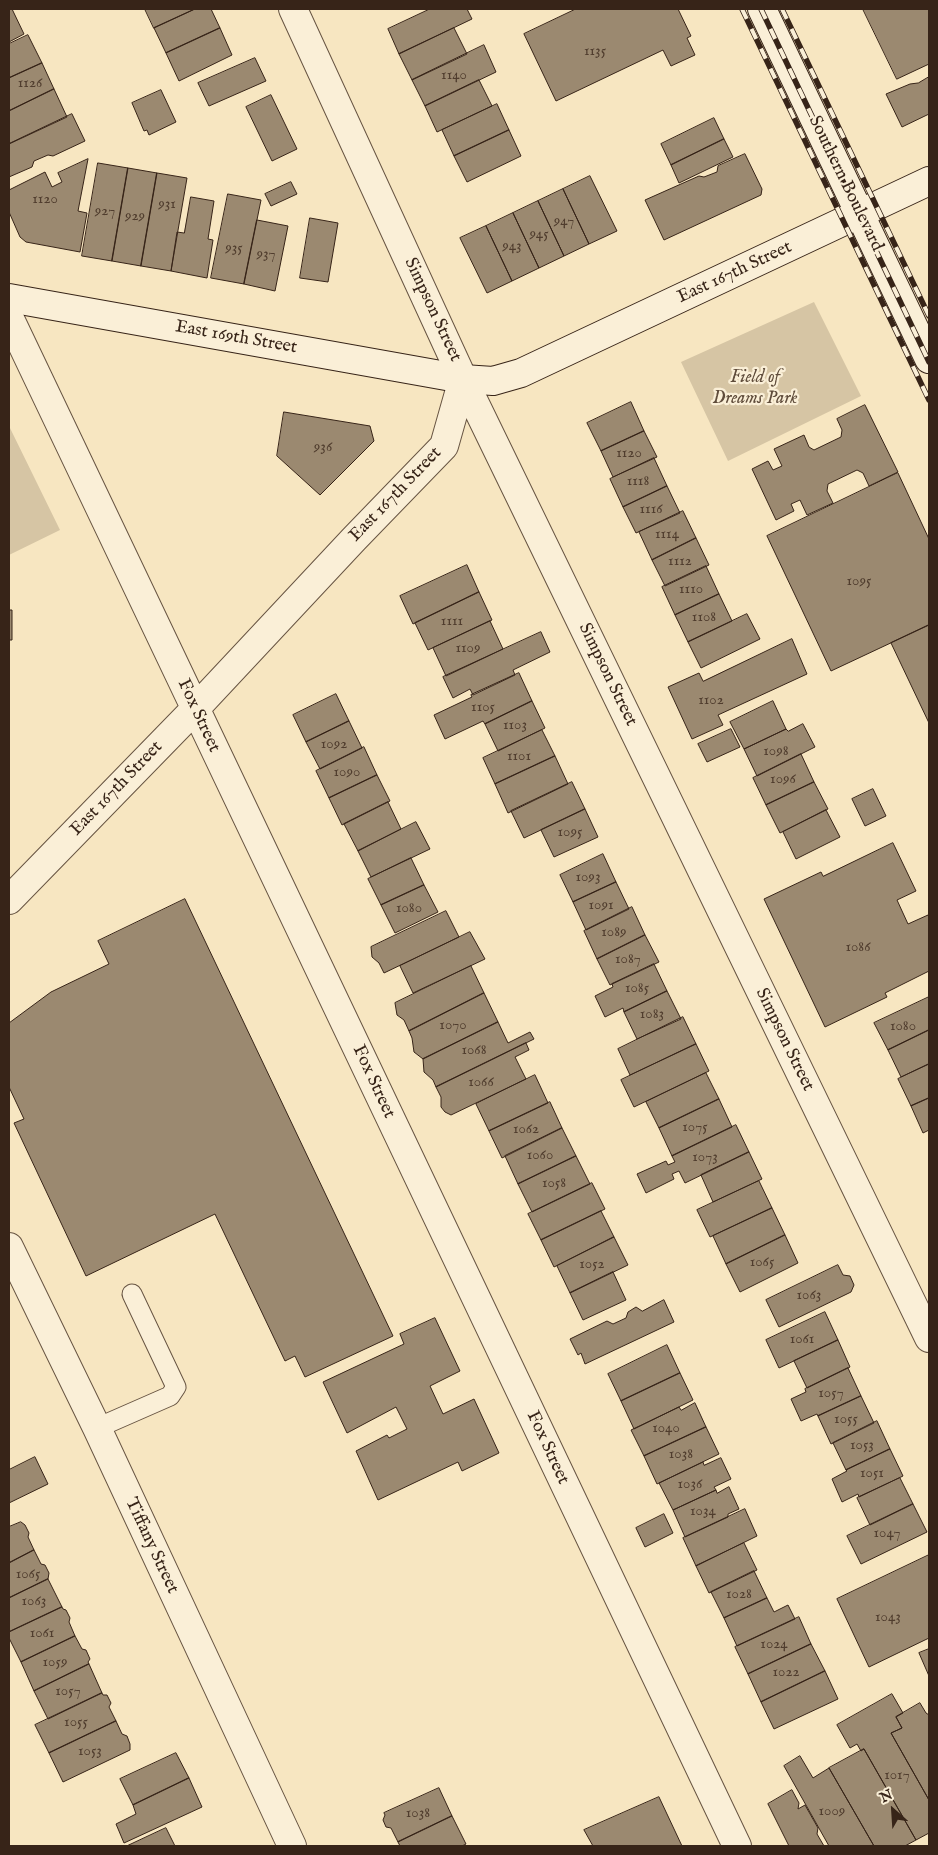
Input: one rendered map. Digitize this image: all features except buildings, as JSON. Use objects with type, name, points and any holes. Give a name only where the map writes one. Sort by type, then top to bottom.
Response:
[{"type":"street","name":"Simpson Street","points":[[293,9],[463,378],[929,1338]]},
{"type":"street","name":"Southern Boulevard","points":[[762,9],[929,359]]},
{"type":"street","name":"East 167th Street","points":[[9,900],[195,709],[444,446],[463,378],[493,380],[521,373],[929,181]]},
{"type":"street","name":"East 169th Street","points":[[9,298],[463,378]]},
{"type":"street","name":"Fox Street","points":[[9,317],[737,1846]]},
{"type":"street","name":"Tiffany Street","points":[[9,1247],[97,1428],[292,1846]]},
{"type":"lane","points":[[97,1428],[170,1396],[176,1387],[132,1294]]},
{"type":"green space","name":"Field of Dreams Park","points":[[814,302],[861,396],[728,461],[681,362]]},
{"type":"green space","points":[[9,426],[60,530],[9,555]]},
{"type":"railway","points":[[742,9],[929,400]]},
{"type":"railway","points":[[761,9],[929,362]]},
{"type":"railway","points":[[782,9],[929,316]]}]
